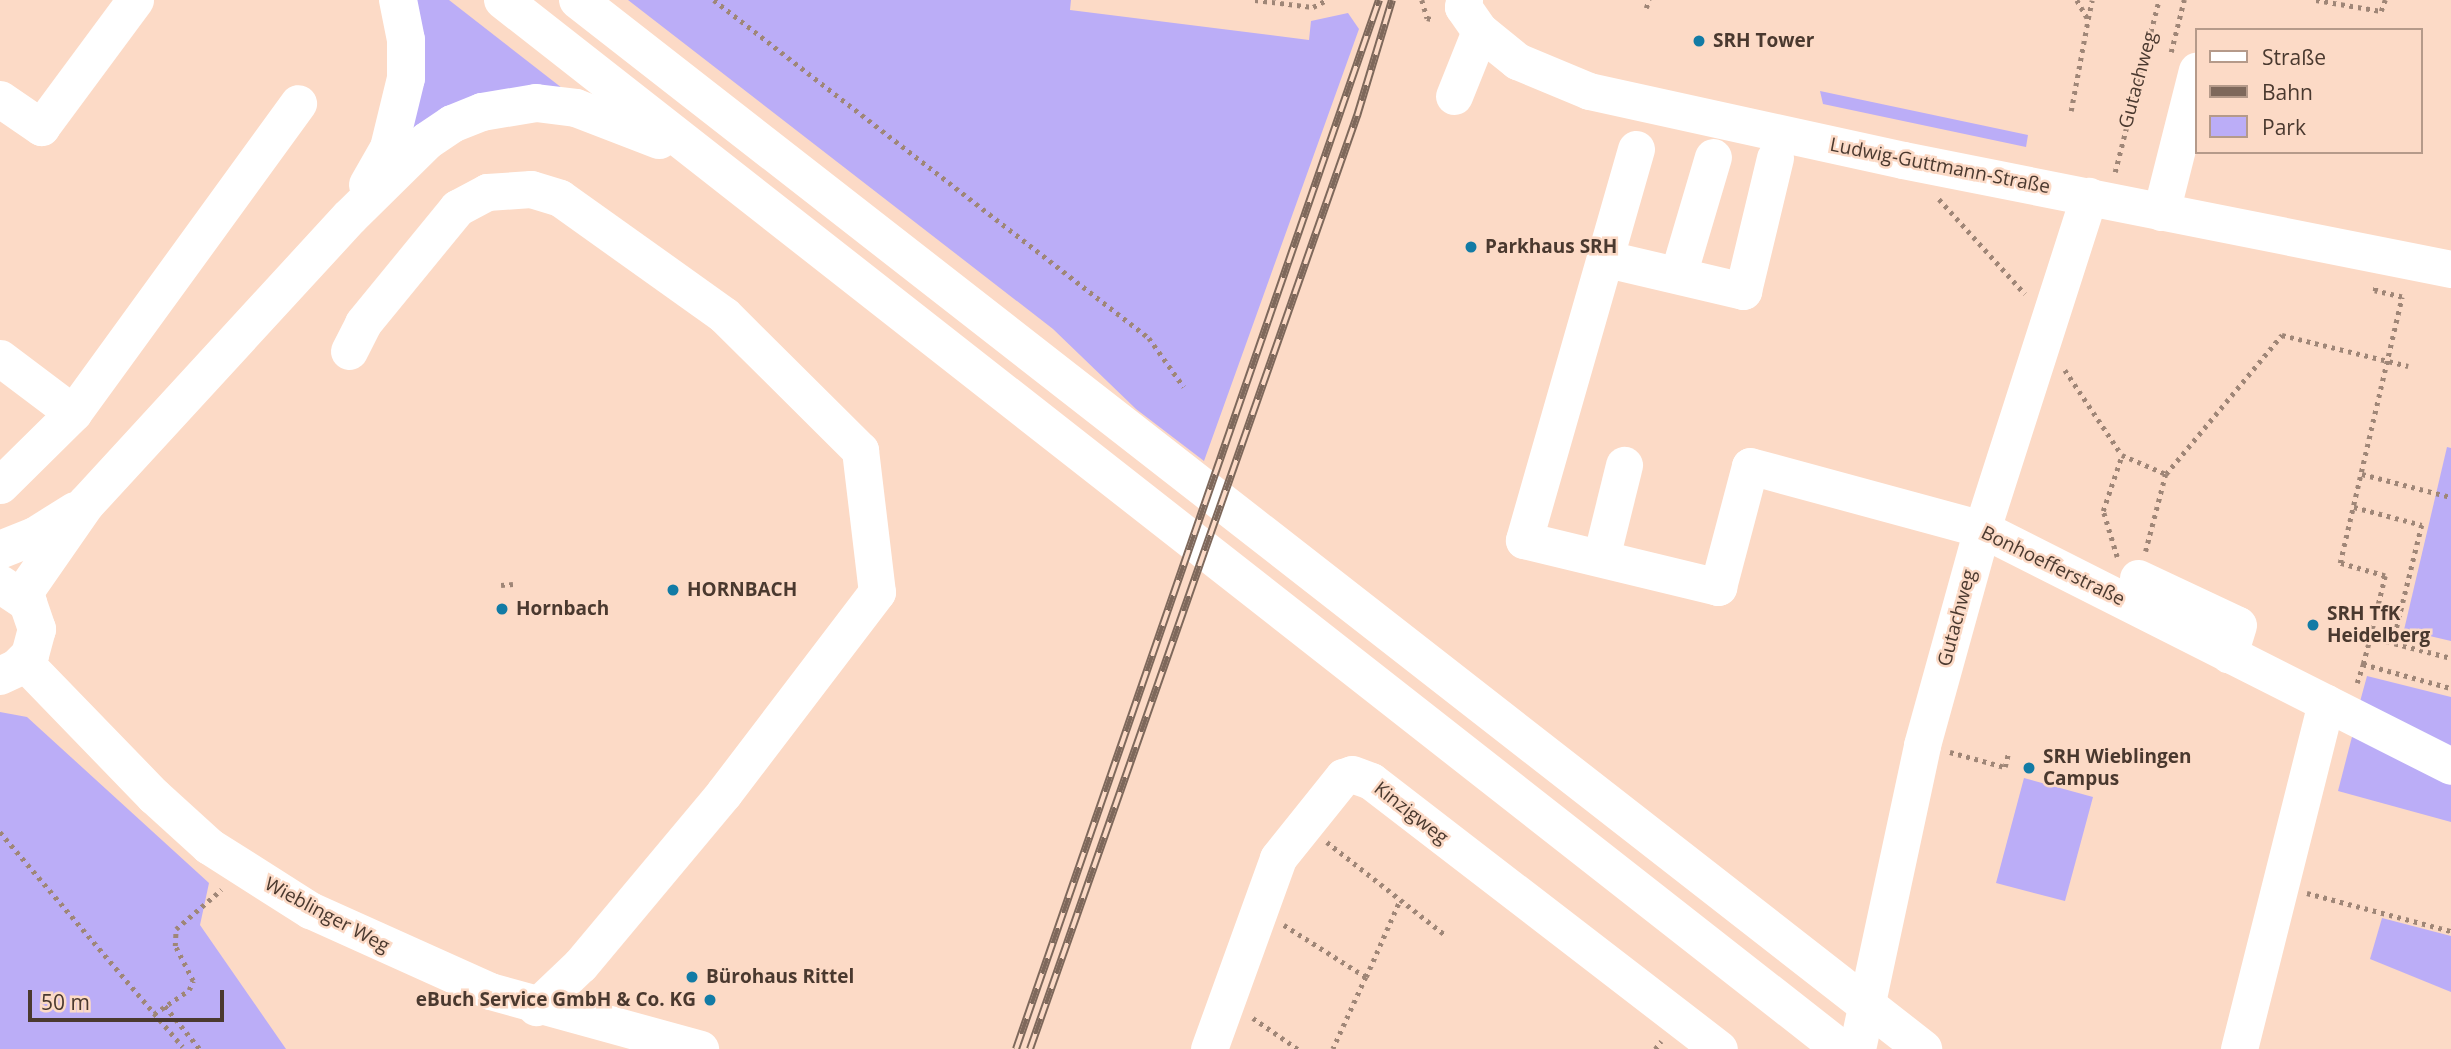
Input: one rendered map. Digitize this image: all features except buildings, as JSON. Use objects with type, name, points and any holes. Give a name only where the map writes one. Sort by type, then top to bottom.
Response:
[{"type":"main road","points":[[350,217],[389,148],[399,113],[406,78],[406,40],[398,0]]},
{"type":"main road","points":[[503,0],[1072,447],[1244,578],[1841,1049]]},
{"type":"main road","points":[[578,0],[1914,1042]]},
{"type":"main road","points":[[11,590],[86,504],[350,217],[428,141],[452,124],[492,110],[536,103],[576,108],[706,160]]},
{"type":"main road","points":[[0,550],[35,536],[86,504]]},
{"type":"main road","name":"Wieblinger Weg","points":[[11,590],[33,611],[37,629],[34,647],[12,669]]},
{"type":"street","points":[[0,99],[41,127],[135,0]]},
{"type":"street","points":[[1454,96],[1472,15]]},
{"type":"street","name":"Ludwig-Guttmann-Straße","points":[[1472,15],[1517,61],[1589,90],[1903,160],[2161,212],[2253,244],[2383,256],[2451,269]]},
{"type":"street","points":[[2161,212],[2196,74]]},
{"type":"street","points":[[0,485],[73,413],[298,103]]},
{"type":"street","points":[[1624,465],[1601,558],[1524,540],[1607,259],[1636,149]]},
{"type":"street","points":[[1678,275],[1713,157]]},
{"type":"street","points":[[1607,259],[1742,291],[1774,158]]},
{"type":"street","points":[[349,351],[363,323],[457,208],[487,192],[531,188],[560,198],[724,315],[860,450],[877,592],[724,793],[580,965],[536,1007]]},
{"type":"street","name":"Gutachweg","points":[[1857,1049],[1922,745],[1982,529],[2044,327],[2098,198]]},
{"type":"street","points":[[0,358],[73,413]]},
{"type":"street","name":"Bonhoefferstraße","points":[[1601,558],[1718,587],[1750,466],[1982,529],[2135,591],[2230,655],[2451,766]]},
{"type":"street","name":"Wieblinger Weg","points":[[12,669],[209,846],[255,877],[415,961],[536,1007],[700,1049]]},
{"type":"street","points":[[2239,1049],[2279,885],[2337,708]]},
{"type":"street","name":"Kinzigweg","points":[[1209,1049],[1278,858],[1343,777],[1361,776],[1719,1049]]},
{"type":"path","points":[[714,0],[1149,338],[1184,387]]},
{"type":"path","points":[[1255,0],[1313,7],[1327,0]]},
{"type":"path","points":[[1646,8],[1649,0]]},
{"type":"path","points":[[2077,0],[2088,19]]},
{"type":"path","points":[[2071,111],[2092,0]]},
{"type":"path","name":"Gutachweg","points":[[2098,198],[2159,0]]},
{"type":"path","points":[[2316,0],[2381,11],[2385,0]]},
{"type":"path","points":[[1903,160],[2044,327],[2122,455],[2166,474]]},
{"type":"path","points":[[2337,708],[2363,664],[2385,576],[2340,563],[2390,361],[2402,297],[2375,291],[2383,256]]},
{"type":"path","points":[[2135,591],[2166,474],[2282,335],[2408,366]]},
{"type":"path","points":[[2122,455],[2103,511],[2135,591]]},
{"type":"path","points":[[2362,474],[2451,497]]},
{"type":"path","points":[[2354,507],[2422,525],[2393,643]]},
{"type":"path","points":[[501,585],[513,584]]},
{"type":"path","points":[[2370,637],[2451,658]]},
{"type":"path","points":[[2363,664],[2451,688]]},
{"type":"path","points":[[1922,745],[2005,767],[2008,754]]},
{"type":"path","points":[[1305,824],[1444,934]]},
{"type":"path","points":[[0,832],[183,1047]]},
{"type":"path","points":[[2279,885],[2451,931]]},
{"type":"path","points":[[154,1014],[189,990],[192,981],[175,946],[176,929],[225,887]]},
{"type":"path","points":[[1333,1049],[1400,900]]},
{"type":"path","points":[[1260,909],[1366,977]]},
{"type":"path","points":[[1227,1000],[1298,1049]]},
{"type":"path","points":[[165,1006],[200,1049]]},
{"type":"green space","points":[[408,0],[449,0],[571,95],[409,135]]},
{"type":"green space","points":[[628,0],[1071,0],[1070,10],[1309,40],[1311,21],[1348,13],[1359,29],[1204,461],[1136,409],[1053,329]]},
{"type":"green space","points":[[1820,91],[2028,135],[2026,147],[1823,104]]},
{"type":"green space","points":[[2447,447],[2451,448],[2451,641],[2404,630]]},
{"type":"green space","points":[[2367,676],[2451,697],[2451,757],[2358,709]]},
{"type":"green space","points":[[0,712],[27,717],[209,883],[200,925],[286,1049],[0,1049]]},
{"type":"green space","points":[[2354,729],[2451,777],[2451,822],[2338,791]]},
{"type":"green space","points":[[2024,778],[2093,797],[2065,901],[1996,883]]},
{"type":"green space","points":[[2382,918],[2451,936],[2451,992],[2370,959]]},
{"type":"railway","points":[[1016,1049],[1379,0]]},
{"type":"railway","points":[[1030,1049],[1357,116],[1392,0]]},
{"type":"place","name":"SRH Tower","points":[[1699,41]]},
{"type":"place","name":"Parkhaus SRH","points":[[1471,247]]},
{"type":"place","name":"HORNBACH","points":[[673,590]]},
{"type":"place","name":"Hornbach","points":[[502,609]]},
{"type":"place","name":"SRH TfK Heidelberg","points":[[2313,625]]},
{"type":"place","name":"SRH Wieblingen Campus","points":[[2029,768]]},
{"type":"place","name":"Bürohaus Rittel","points":[[692,977]]},
{"type":"place","name":"eBuch Service GmbH & Co. KG","points":[[710,1000]]}]
